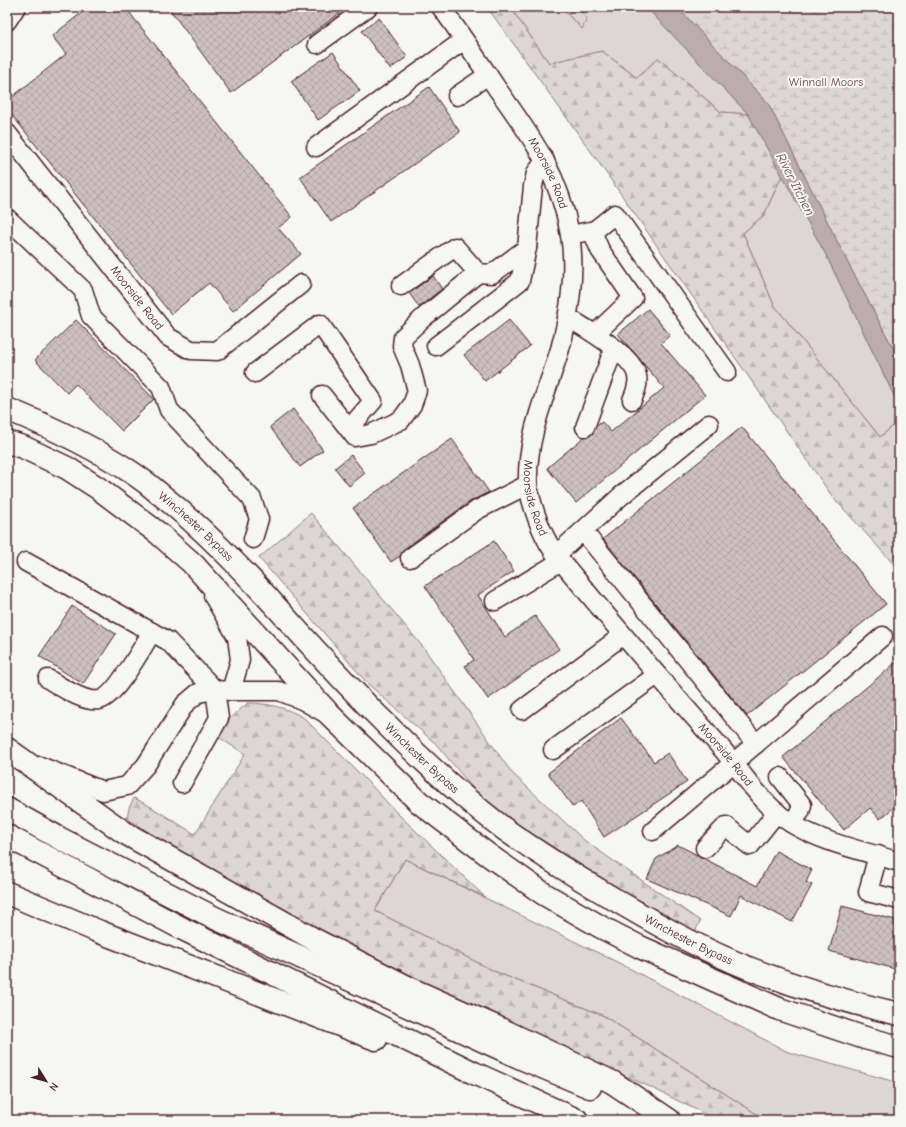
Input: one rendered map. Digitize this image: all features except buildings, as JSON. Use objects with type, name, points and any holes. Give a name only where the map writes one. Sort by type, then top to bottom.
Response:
[{"type":"highway","name":"Winchester Bypass","points":[[7,409],[48,425],[90,447],[135,474],[176,506],[216,542],[319,655],[372,709],[445,780],[503,828],[570,873],[678,934],[745,967],[792,984],[865,1006],[899,1014]]},
{"type":"highway","name":"Winchester Bypass","points":[[7,442],[23,447],[67,468],[98,488],[158,533],[192,563],[330,715],[419,802],[487,854],[544,894],[601,927],[640,947],[779,1009],[865,1038],[899,1047]]},
{"type":"highway","points":[[13,753],[125,834],[318,941],[413,990],[494,1026],[612,1082],[668,1120]]},
{"type":"highway","points":[[7,809],[59,838],[215,918],[521,1058],[668,1120]]},
{"type":"highway","points":[[7,836],[183,929],[474,1073],[577,1120]]},
{"type":"highway","points":[[7,893],[100,932],[374,1038],[474,1073]]},
{"type":"street","points":[[7,21],[16,7]]},
{"type":"street","points":[[317,44],[368,7]]},
{"type":"street","name":"Moorside Road","points":[[441,7],[535,143],[556,184],[570,235],[572,266],[571,290],[567,317],[560,348],[536,422],[530,455],[528,485],[538,524],[558,558],[622,636],[756,790],[784,817],[796,826],[823,839],[899,862]]},
{"type":"street","points":[[316,147],[464,40]]},
{"type":"street","points":[[457,96],[488,75]]},
{"type":"street","name":"Moorside Road","points":[[7,133],[168,337],[191,350],[217,351],[301,284]]},
{"type":"street","points":[[436,346],[520,281],[527,248],[533,186],[536,173],[545,161]]},
{"type":"street","points":[[570,235],[596,230],[615,214],[727,372]]},
{"type":"street","points":[[7,218],[83,290],[91,316],[161,387],[169,410],[252,499],[259,520],[253,539]]},
{"type":"street","points":[[592,231],[600,250],[633,298],[594,334]]},
{"type":"street","points":[[401,286],[455,247],[478,273]]},
{"type":"street","points":[[322,395],[355,437],[371,434],[401,420],[412,405],[417,391],[410,365],[402,346],[403,337],[422,318],[478,273],[492,274],[527,248]]},
{"type":"street","points":[[567,317],[614,348],[632,367],[638,376],[637,389],[632,400]]},
{"type":"street","points":[[256,373],[320,324],[373,401],[349,430]]},
{"type":"street","points":[[585,427],[614,348]]},
{"type":"street","points":[[496,601],[558,558],[583,531],[621,496],[709,424]]},
{"type":"street","points":[[410,558],[477,510],[528,485]]},
{"type":"street","points":[[583,531],[756,744]]},
{"type":"street","points":[[26,562],[168,641],[207,692],[219,718],[182,783]]},
{"type":"street","points":[[13,753],[103,791],[127,786],[146,765],[185,704],[207,692],[240,660],[237,637],[192,563]]},
{"type":"street","points":[[48,679],[80,697],[99,700],[107,697],[115,688],[152,632]]},
{"type":"street","points":[[522,710],[622,636]]},
{"type":"street","points":[[653,831],[883,636]]},
{"type":"street","points":[[553,750],[657,676]]},
{"type":"street","points":[[207,692],[280,691],[302,700],[330,715]]},
{"type":"street","points":[[704,848],[726,826],[750,846],[784,817],[800,812],[802,805],[780,778]]},
{"type":"street","points":[[878,855],[868,892],[899,900]]},
{"type":"green space","points":[[487,7],[510,7],[549,63],[602,51],[637,78],[658,58],[721,112],[748,114],[782,175],[764,215],[743,233],[774,305],[880,437],[899,421],[899,570],[832,496],[597,160]]},
{"type":"green space","points":[[510,7],[561,7],[582,29],[587,19],[578,7],[646,7],[748,114],[721,112],[658,58],[637,78],[602,51],[549,63]]},
{"type":"green space","points":[[561,7],[578,7],[587,19],[582,29]]},
{"type":"green space","name":"Winnall Moors","points":[[677,7],[899,7],[899,359],[848,263],[768,103]]},
{"type":"green space","points":[[782,175],[826,255],[899,406],[899,421],[880,437],[774,305],[743,233],[764,215]]},
{"type":"green space","points":[[311,513],[423,647],[512,773],[585,841],[700,921],[693,937],[486,804],[436,744],[368,684],[259,558]]},
{"type":"green space","points":[[248,703],[278,707],[291,711],[304,718],[396,812],[485,897],[405,859],[375,911],[496,972],[604,1016],[766,1120],[717,1120],[646,1085],[389,972],[186,857],[127,818],[129,808],[134,798],[195,834],[245,754],[218,737],[231,717]]},
{"type":"green space","points":[[405,859],[621,964],[788,1052],[899,1083],[899,1120],[766,1120],[604,1016],[496,972],[375,911]]},
{"type":"water","name":"River Itchen","points":[[646,7],[677,7],[768,103],[848,263],[899,359],[899,406],[826,255],[748,114]]}]
